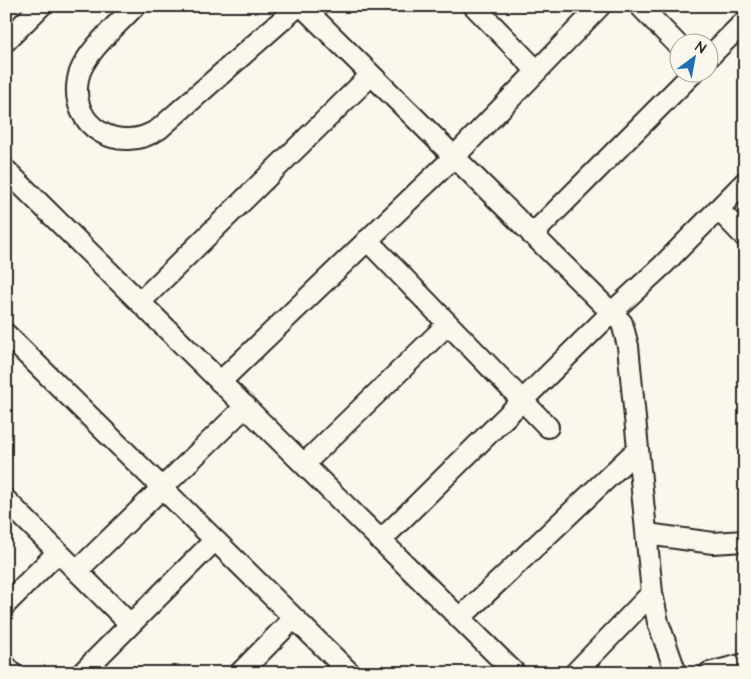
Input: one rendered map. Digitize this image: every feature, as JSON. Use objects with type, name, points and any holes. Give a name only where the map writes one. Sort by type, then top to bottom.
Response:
[{"type":"street","points":[[6,41],[40,6]]},
{"type":"street","points":[[135,6],[85,63],[78,78],[77,94],[81,110],[90,123],[110,136],[133,141],[148,136],[159,129],[298,6]]},
{"type":"street","points":[[302,6],[622,323],[628,346],[652,593],[658,622],[676,673]]},
{"type":"street","points":[[474,6],[537,71]]},
{"type":"street","points":[[220,382],[454,157],[600,6]]},
{"type":"street","points":[[640,6],[668,35]]},
{"type":"street","points":[[718,48],[745,21]]},
{"type":"street","points":[[140,302],[371,74]]},
{"type":"street","points":[[532,235],[684,82]]},
{"type":"street","points":[[6,170],[515,673]]},
{"type":"street","points":[[381,540],[612,312],[664,266],[745,182]]},
{"type":"street","points":[[718,209],[745,237]]},
{"type":"street","points":[[367,240],[548,427]]},
{"type":"street","points":[[304,464],[448,324]]},
{"type":"street","points":[[6,334],[350,673]]},
{"type":"street","points":[[77,571],[246,406]]},
{"type":"street","points":[[460,618],[638,449]]},
{"type":"street","points":[[6,500],[130,624]]},
{"type":"street","points":[[646,534],[713,543],[745,541]]},
{"type":"street","points":[[82,673],[215,540]]},
{"type":"street","points":[[6,604],[58,552]]},
{"type":"street","points":[[575,673],[652,593]]},
{"type":"street","points":[[240,673],[294,618]]},
{"type":"street","points":[[709,673],[745,664]]}]
